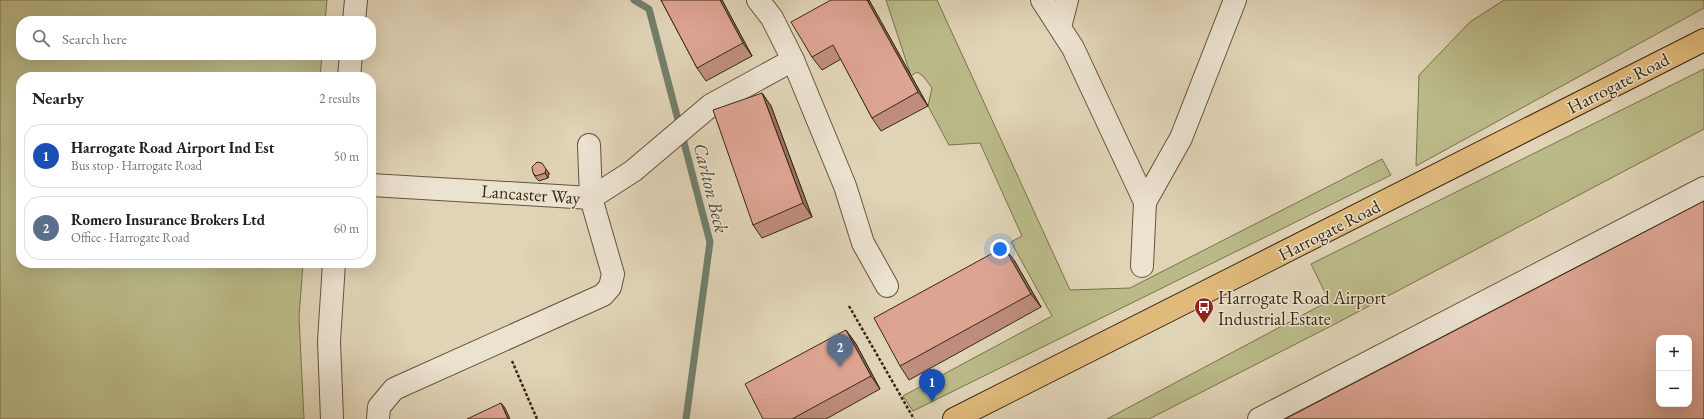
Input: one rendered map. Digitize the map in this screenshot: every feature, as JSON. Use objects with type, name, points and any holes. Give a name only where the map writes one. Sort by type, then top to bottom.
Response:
[{"type":"highway","name":"Harrogate Road","points":[[954,419],[1704,40]]},
{"type":"street","points":[[354,16],[356,0]]},
{"type":"street","points":[[758,0],[772,18],[793,60],[845,186],[864,243],[887,286]]},
{"type":"street","points":[[1042,0],[1074,48],[1145,202]]},
{"type":"street","points":[[1060,27],[1067,0]]},
{"type":"street","points":[[1142,266],[1145,202],[1181,138],[1235,0]]},
{"type":"street","points":[[349,72],[351,60]]},
{"type":"street","name":"Lancaster Way","points":[[376,185],[591,198],[633,171],[711,105],[793,60]]},
{"type":"street","points":[[378,419],[379,407],[394,389],[603,295],[610,287],[613,274],[591,198],[589,145]]},
{"type":"street","points":[[1259,419],[1704,188]]},
{"type":"street","points":[[332,419],[329,341],[334,268]]},
{"type":"path","points":[[849,306],[914,419]]},
{"type":"path","points":[[503,340],[537,419]]},
{"type":"green space","points":[[0,0],[327,0],[325,16],[16,16],[16,60],[322,60],[320,72],[16,72],[16,268],[303,268],[299,317],[304,419],[0,419]]},
{"type":"green space","points":[[886,0],[937,0],[1070,290],[1130,288],[1382,159],[1391,175],[913,411],[903,396],[1052,316],[1011,242],[1022,236],[980,143],[949,145],[928,106],[932,88],[923,76],[917,72],[911,76]]},
{"type":"green space","points":[[1504,0],[1704,0],[1704,8],[1416,166],[1419,75],[1470,22]]},
{"type":"green space","points":[[1704,69],[1704,129],[1335,324],[1149,419],[1107,419],[1329,301],[1311,264]]},
{"type":"building","points":[[661,0],[720,0],[743,43],[697,68]]},
{"type":"building","points":[[831,0],[867,0],[918,92],[872,118],[833,45],[812,57],[791,22]]},
{"type":"building","points":[[762,93],[803,203],[753,225],[713,110]]},
{"type":"building","points":[[537,162],[542,163],[546,169],[545,173],[536,176],[533,173],[532,167]]},
{"type":"building","points":[[1704,201],[1704,419],[1285,419]]},
{"type":"building","points":[[1004,247],[1031,294],[900,366],[874,318]]},
{"type":"building","points":[[846,330],[871,376],[792,419],[763,419],[745,384]]},
{"type":"building","points":[[501,403],[508,419],[467,419]]},
{"type":"waterway","name":"Carlton Beck","points":[[634,0],[649,9],[710,242],[686,419]]},
{"type":"place","name":"Harrogate Road Airport Industrial Estate","points":[[1204,324]]},
{"type":"place","name":"Romero Insurance Brokers Ltd","points":[[840,367]]},
{"type":"place","name":"Harrogate Road Airport Ind Est","points":[[932,402]]}]
